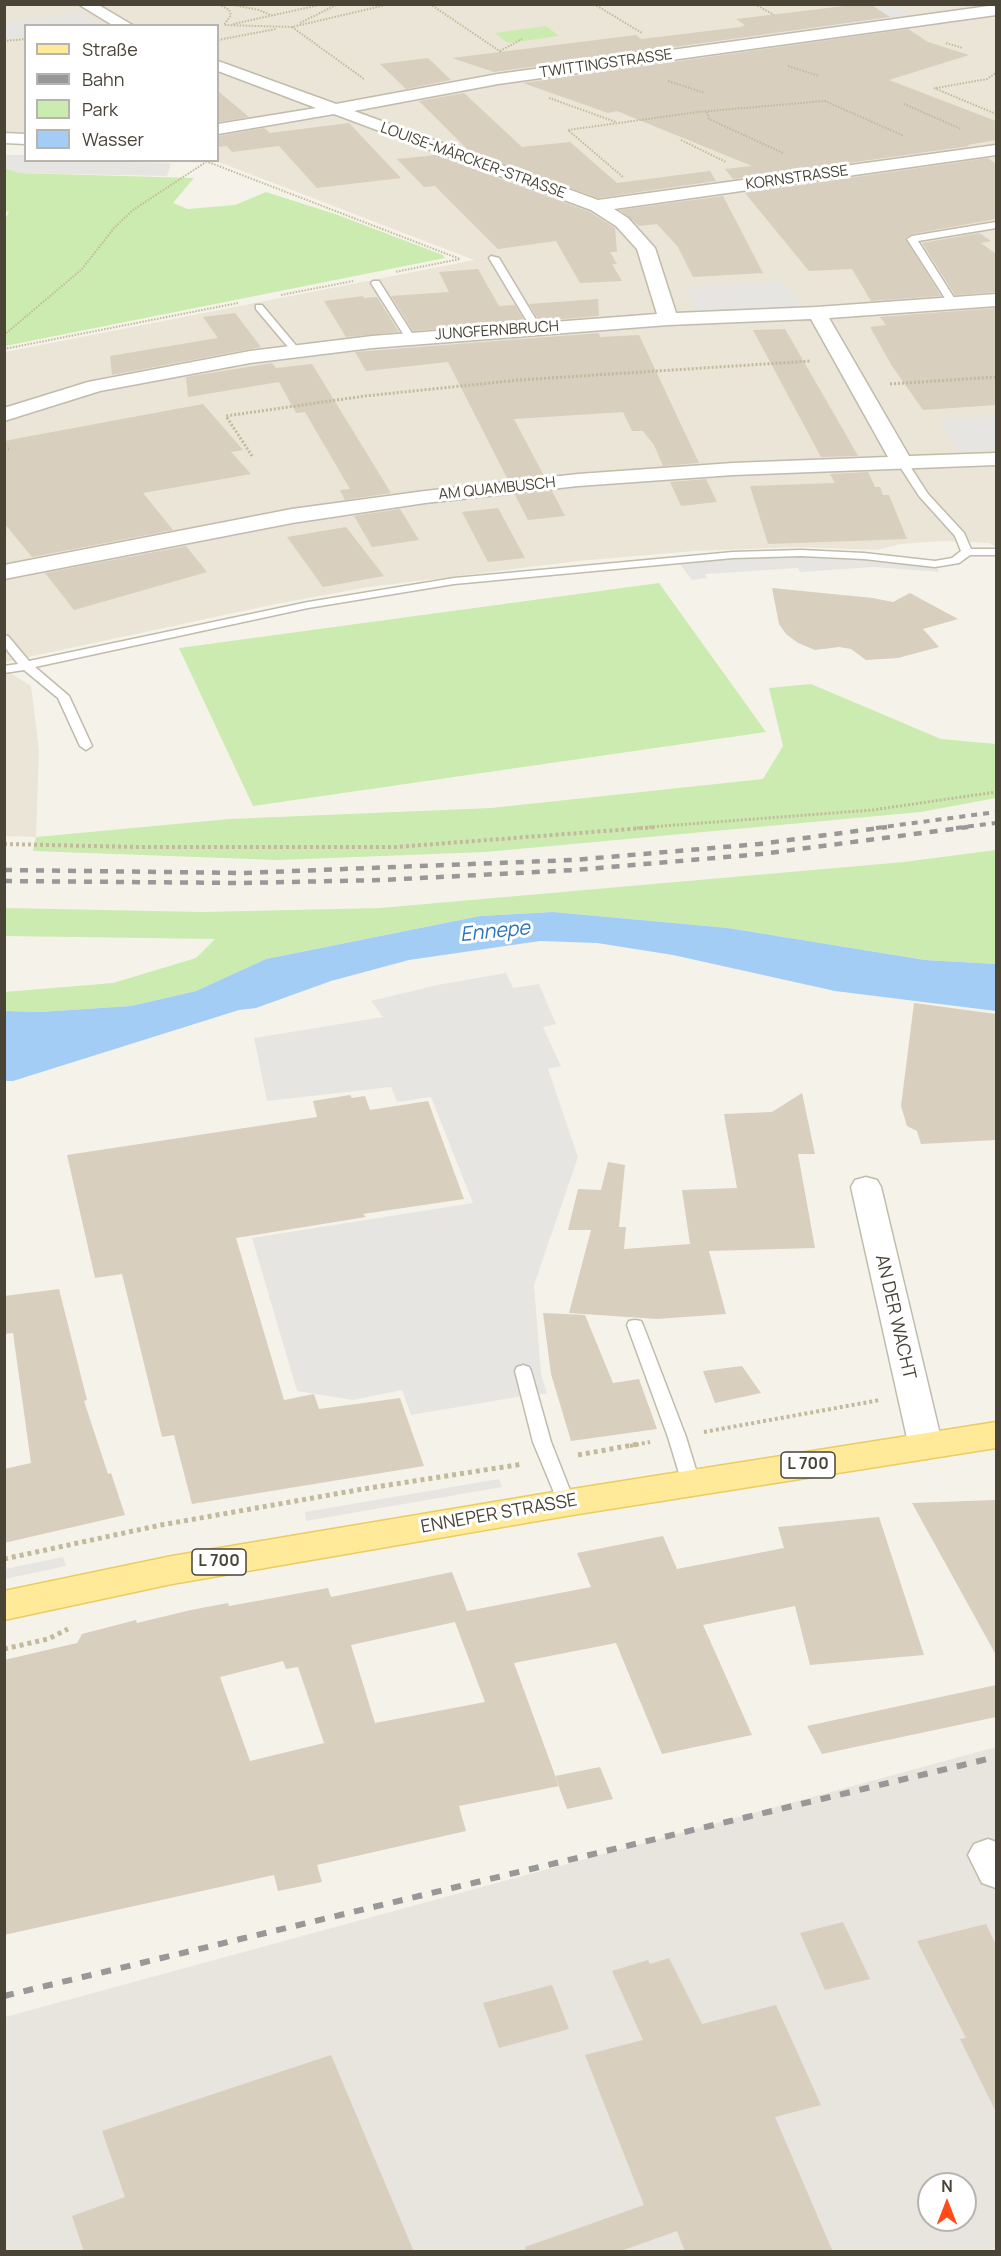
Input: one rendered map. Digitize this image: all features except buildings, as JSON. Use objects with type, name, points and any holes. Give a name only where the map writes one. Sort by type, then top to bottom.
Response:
[{"type":"main road","name":"ENNEPER STRASSE","points":[[4,1606],[172,1570],[691,1482],[996,1435]]},
{"type":"street","points":[[85,4],[123,24]]},
{"type":"street","name":"TWITTINGSTRASSE","points":[[219,129],[498,79],[996,10]]},
{"type":"street","name":"LOUISE-MÄRCKER-STRASSE","points":[[219,66],[331,110],[597,206],[622,222],[646,248],[668,319]]},
{"type":"street","points":[[4,138],[24,139]]},
{"type":"street","name":"KORNSTRASSE","points":[[597,206],[996,150]]},
{"type":"street","name":"JUNGFERNBRUCH","points":[[4,415],[95,386],[122,380],[296,351],[410,338],[536,328],[668,319],[818,313],[996,300]]},
{"type":"street","points":[[818,313],[902,462]]},
{"type":"street","name":"AM QUAMBUSCH","points":[[4,572],[292,516],[426,497],[590,479],[996,459]]},
{"type":"street","name":"AN DER WACHT","points":[[866,1187],[926,1447]]},
{"type":"lane","points":[[953,304],[912,239],[996,225]]},
{"type":"lane","points":[[494,258],[536,328]]},
{"type":"lane","points":[[376,283],[410,338]]},
{"type":"lane","points":[[259,308],[296,351]]},
{"type":"lane","points":[[902,462],[924,496],[960,536],[967,552]]},
{"type":"lane","points":[[4,670],[308,605],[454,581],[733,555],[812,553],[934,564],[955,561],[967,552],[996,552]]},
{"type":"lane","points":[[4,638],[26,666],[63,696],[86,746]]},
{"type":"lane","points":[[635,1325],[677,1437],[691,1482]]},
{"type":"lane","points":[[523,1371],[549,1460],[566,1503]]},
{"type":"path","points":[[219,4],[229,10],[231,15],[224,25]]},
{"type":"path","points":[[228,4],[259,10],[273,16]]},
{"type":"path","points":[[219,27],[324,4]]},
{"type":"path","points":[[224,25],[292,27],[338,4]]},
{"type":"path","points":[[219,40],[292,27],[390,4]]},
{"type":"path","points":[[430,4],[535,74]]},
{"type":"path","points":[[594,4],[678,55]]},
{"type":"path","points":[[292,27],[390,98]]},
{"type":"path","points":[[4,41],[24,39]]},
{"type":"path","points":[[500,51],[522,39]]},
{"type":"path","points":[[996,73],[987,79],[934,88],[996,114]]},
{"type":"path","points":[[498,79],[619,123]]},
{"type":"path","points":[[627,181],[568,130],[706,112],[825,101],[951,157]]},
{"type":"path","points":[[904,104],[968,132]]},
{"type":"path","points":[[706,112],[709,119],[826,174]]},
{"type":"path","points":[[4,335],[82,268],[114,228],[133,210],[204,162]]},
{"type":"path","points":[[208,162],[460,260],[394,273]]},
{"type":"path","points":[[280,295],[360,279]]},
{"type":"path","points":[[4,349],[246,302]]},
{"type":"path","points":[[252,456],[226,416],[365,396],[519,380],[844,359]]},
{"type":"path","points":[[859,386],[996,377]]},
{"type":"path","points":[[4,844],[136,848],[396,848],[872,810],[996,792]]},
{"type":"path","points":[[4,1559],[173,1523],[914,1396]]},
{"type":"shaded area","points":[[874,4],[893,5],[913,17],[818,29],[802,18],[880,9]]},
{"type":"shaded area","points":[[4,5],[996,5],[996,547],[989,543],[944,541],[901,544],[877,550],[799,547],[695,551],[578,561],[369,587],[276,604],[5,662],[5,352],[474,260],[219,162],[219,24],[24,24],[24,133],[5,132]]},
{"type":"shaded area","points":[[81,12],[98,24],[24,24],[24,37],[5,40],[5,23]]},
{"type":"shaded area","points":[[4,155],[24,155],[24,162],[171,163],[167,176],[19,173],[5,168]]},
{"type":"shaded area","points":[[784,282],[805,310],[696,314],[684,287]]},
{"type":"shaded area","points":[[996,416],[996,449],[957,451],[938,419]]},
{"type":"shaded area","points":[[801,553],[935,564],[939,572],[874,567],[800,572],[798,568],[705,574],[707,578],[692,580],[676,559]]},
{"type":"shaded area","points":[[4,669],[31,686],[39,750],[36,837],[5,836]]},
{"type":"shaded area","points":[[506,973],[513,988],[539,984],[556,1024],[543,1027],[561,1066],[548,1069],[578,1157],[534,1285],[541,1374],[547,1394],[411,1415],[402,1390],[353,1400],[297,1391],[252,1238],[473,1203],[431,1097],[397,1102],[391,1087],[267,1101],[254,1038],[383,1017],[371,1001],[437,985]]},
{"type":"shaded area","points":[[499,1479],[502,1487],[306,1521],[305,1512]]},
{"type":"shaded area","points":[[63,1557],[66,1566],[5,1579],[5,1569]]},
{"type":"shaded area","points":[[996,1747],[996,2251],[5,2252],[5,2017]]},
{"type":"green space","points":[[546,26],[559,36],[508,43],[495,33]]},
{"type":"green space","points":[[5,168],[19,173],[194,178],[173,203],[188,209],[235,205],[266,192],[335,214],[443,255],[445,258],[5,346],[4,221],[9,212],[5,211]]},
{"type":"green space","points":[[659,583],[766,732],[253,806],[179,648]]},
{"type":"green space","points":[[811,684],[941,739],[996,744],[996,798],[921,812],[486,852],[279,860],[33,851],[36,837],[229,819],[491,808],[763,779],[783,746],[769,688]]},
{"type":"green space","points":[[996,850],[996,964],[925,960],[728,928],[553,912],[480,916],[266,959],[196,991],[131,1006],[40,1012],[5,1011],[5,992],[113,983],[196,958],[215,939],[5,936],[5,908],[203,912],[380,908],[904,862]]},
{"type":"water","name":"Ennepe","points":[[553,912],[728,928],[925,960],[996,964],[996,1011],[835,991],[673,955],[597,943],[540,941],[409,960],[331,981],[256,1008],[239,1010],[13,1081],[5,1081],[5,1011],[40,1012],[131,1006],[196,991],[266,959],[480,916]]},
{"type":"railway","points":[[876,828],[996,812]]},
{"type":"railway","points":[[956,828],[996,823]]},
{"type":"railway","points":[[4,870],[243,873],[573,860],[759,844],[887,827]]},
{"type":"railway","points":[[4,881],[242,883],[382,880],[575,870],[761,854],[968,827]]},
{"type":"railway","points":[[4,1996],[996,1757]]}]
